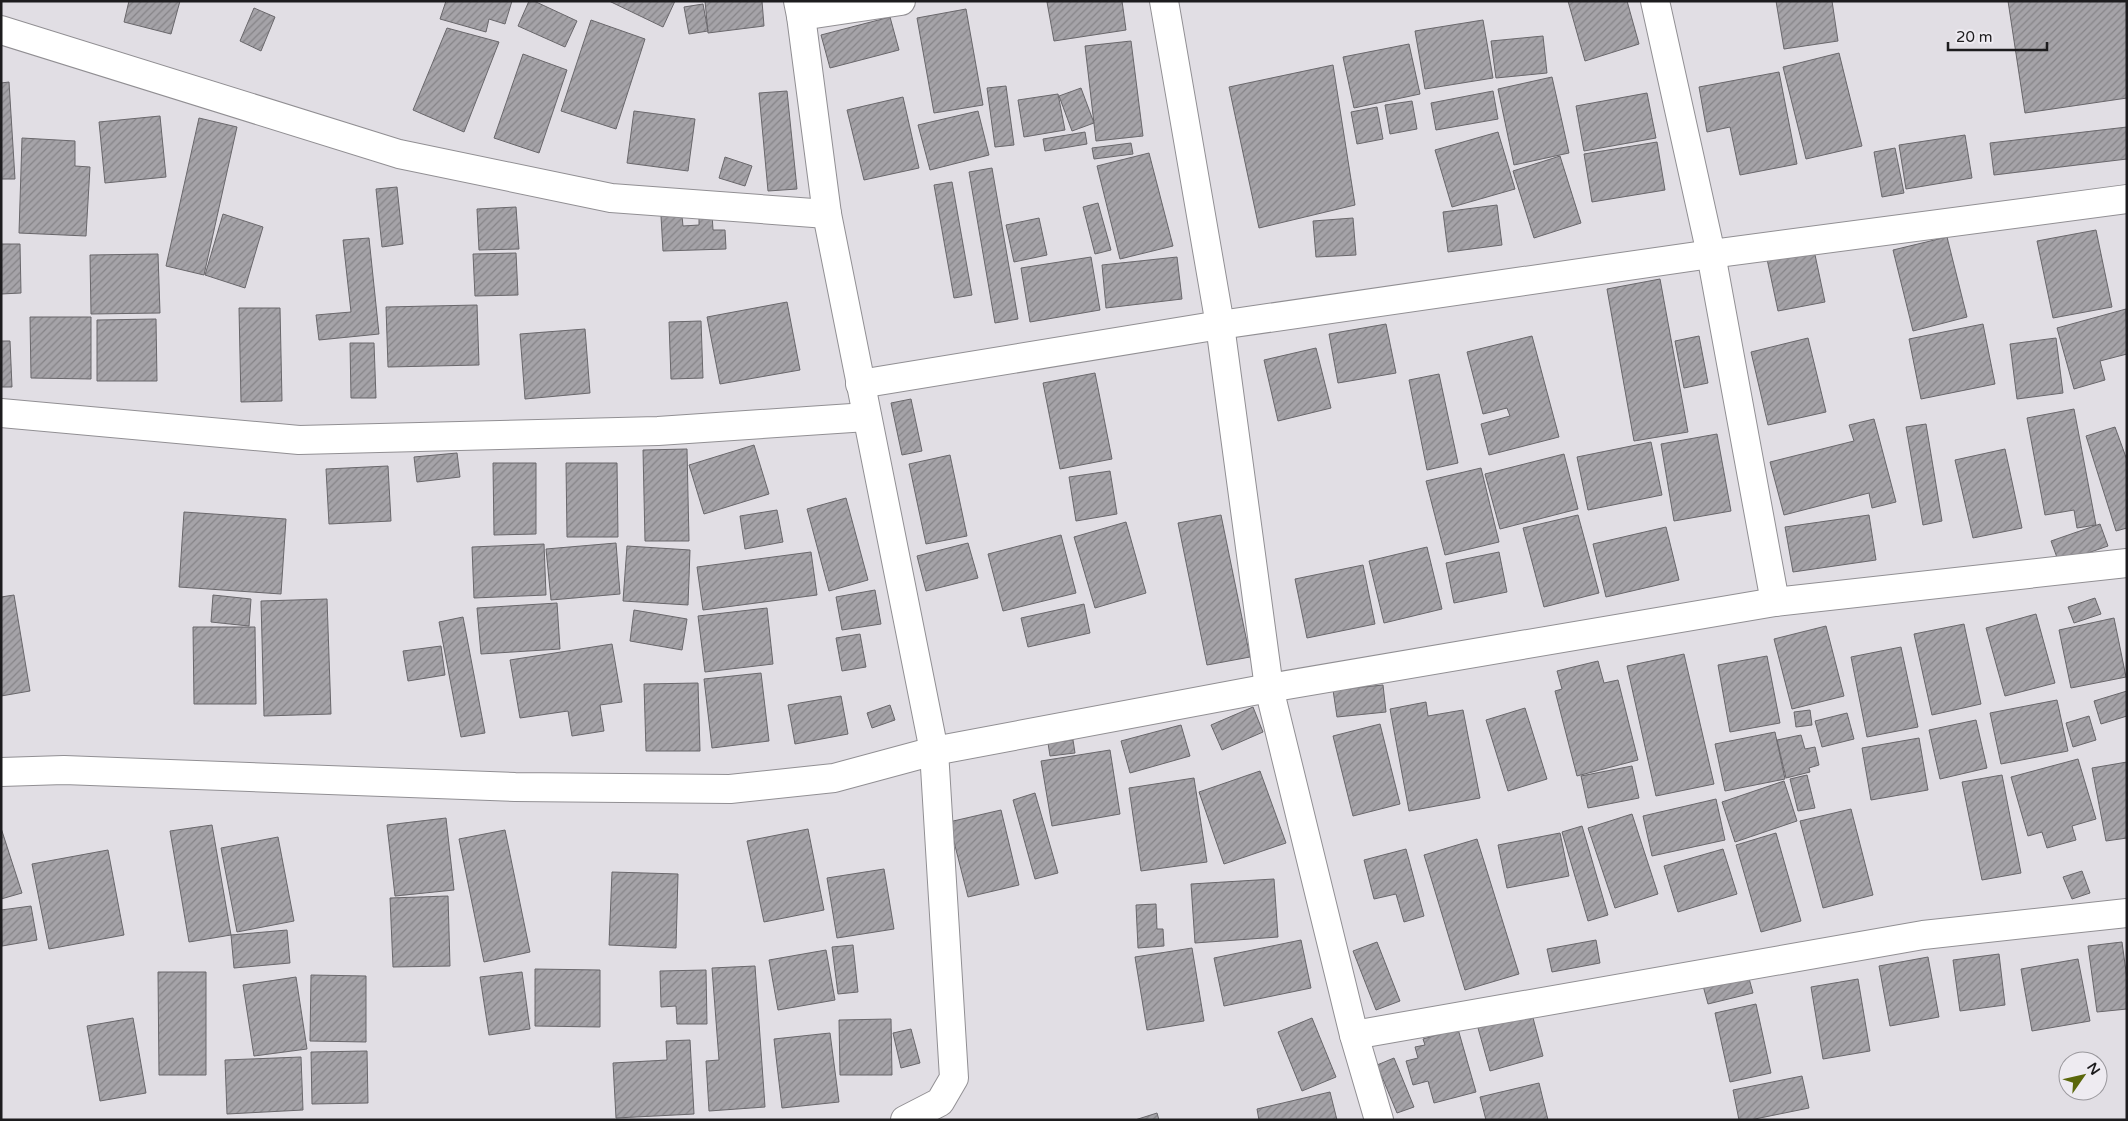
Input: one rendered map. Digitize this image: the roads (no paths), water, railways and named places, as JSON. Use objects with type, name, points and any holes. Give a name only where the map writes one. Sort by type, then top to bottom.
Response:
[{"type":"street","points":[[901,1],[799,9],[827,214],[934,751],[954,1078],[940,1102],[905,1120]]},
{"type":"street","points":[[1164,1],[1220,326],[1269,688],[1354,1035],[1380,1120]]},
{"type":"street","points":[[1655,1],[1711,254],[1775,602]]},
{"type":"street","points":[[1,30],[399,154],[611,198],[827,214]]},
{"type":"street","points":[[860,384],[1220,326],[1711,254],[2127,199]]},
{"type":"street","points":[[1,413],[299,440],[658,431],[867,417]]},
{"type":"street","points":[[1,772],[64,770],[515,787],[730,789],[834,778],[934,751],[1269,688],[1775,602],[2127,563]]},
{"type":"street","points":[[1354,1035],[1923,935],[2127,913]]}]
